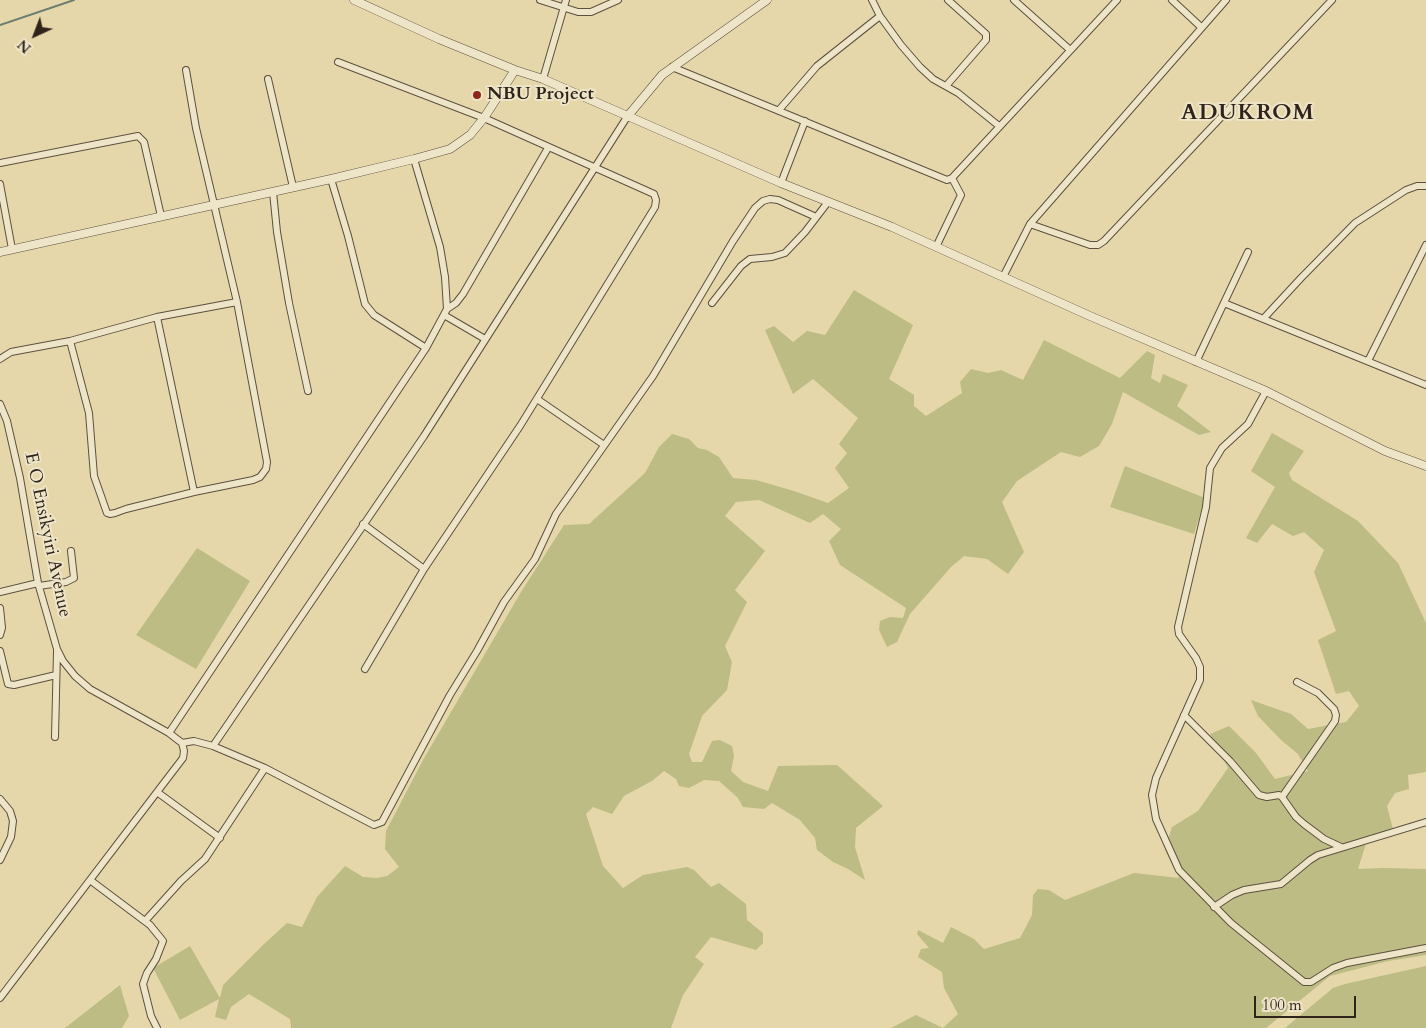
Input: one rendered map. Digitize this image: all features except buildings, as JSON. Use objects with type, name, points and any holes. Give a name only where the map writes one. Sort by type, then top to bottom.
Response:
[{"type":"street","points":[[354,0],[439,38],[515,70],[543,79],[626,117],[936,247],[1266,391],[1385,450],[1426,466]]},
{"type":"street","points":[[540,0],[578,12],[592,12],[618,0]]},
{"type":"street","points":[[543,79],[566,0]]},
{"type":"street","points":[[213,746],[362,524],[424,436],[626,117],[657,80],[672,67],[767,0]]},
{"type":"street","points":[[872,0],[880,16],[920,67],[933,79],[958,93],[999,126]]},
{"type":"street","points":[[946,86],[986,40],[986,34],[948,0]]},
{"type":"street","points":[[1014,0],[1070,50]]},
{"type":"street","points":[[672,67],[947,180],[952,178],[1117,0]]},
{"type":"street","points":[[1172,0],[1201,27]]},
{"type":"street","points":[[1002,277],[1030,224],[1226,0]]},
{"type":"street","points":[[1030,224],[1090,245],[1098,245],[1104,241],[1332,0]]},
{"type":"street","points":[[779,110],[817,66],[880,16]]},
{"type":"street","points":[[338,62],[484,118],[654,194],[656,200],[655,207],[537,400],[424,569],[365,669]]},
{"type":"street","points":[[70,341],[89,413],[94,476],[107,513],[115,513],[194,492],[253,480],[260,477],[266,469],[267,462],[237,302],[196,128],[186,70]]},
{"type":"street","points":[[0,252],[293,188],[414,160],[450,148],[470,136],[515,70]]},
{"type":"street","points":[[268,79],[293,188]]},
{"type":"street","points":[[781,183],[805,121]]},
{"type":"street","points":[[0,163],[138,136],[144,142],[161,216]]},
{"type":"street","points":[[169,733],[426,348],[446,312],[463,294],[548,148]]},
{"type":"street","points":[[414,160],[440,247],[445,277],[446,312]]},
{"type":"street","points":[[936,247],[961,195],[952,178]]},
{"type":"street","points":[[331,179],[348,236],[364,304],[374,316],[426,348]]},
{"type":"street","points":[[0,184],[12,250]]},
{"type":"street","points":[[1264,318],[1355,223],[1406,190],[1418,186],[1426,186]]},
{"type":"street","points":[[273,192],[277,232],[289,303],[308,391]]},
{"type":"street","points":[[0,998],[183,758],[182,743],[194,740],[213,746],[265,768],[374,825],[382,822],[450,695],[504,602],[535,559],[556,514],[653,376],[755,208],[763,201],[770,199],[778,200],[816,216]]},
{"type":"street","points":[[712,303],[741,266],[750,259],[772,257],[785,252],[805,232],[828,202]]},
{"type":"street","points":[[1368,361],[1426,245]]},
{"type":"street","points":[[1196,362],[1248,252]]},
{"type":"street","points":[[0,359],[11,352],[70,341],[157,317],[237,302]]},
{"type":"street","points":[[1224,303],[1426,385]]},
{"type":"street","points":[[446,312],[485,339]]},
{"type":"street","points":[[157,317],[194,492]]},
{"type":"street","points":[[1266,391],[1248,424],[1216,454],[1210,468],[1206,507],[1178,627],[1179,634],[1196,658],[1200,668],[1199,684],[1156,778],[1152,795],[1156,818],[1179,870],[1230,923],[1304,982],[1310,982],[1333,968],[1347,963],[1426,948]]},
{"type":"street","points":[[537,400],[604,445]]},
{"type":"street","name":"E O Ensikyiri Avenue","points":[[0,404],[7,421],[20,478],[39,584],[57,649],[63,661],[75,676],[90,689],[169,733],[182,743]]},
{"type":"street","points":[[362,524],[424,569]]},
{"type":"street","points":[[0,592],[72,580],[75,574],[71,551]]},
{"type":"street","points":[[0,608],[2,628],[0,635]]},
{"type":"street","points":[[55,737],[57,649]]},
{"type":"street","points":[[0,651],[8,684],[14,686],[56,675]]},
{"type":"street","points":[[1282,797],[1330,728],[1336,715],[1334,709],[1318,693],[1297,682]]},
{"type":"street","points":[[1184,715],[1230,761],[1259,795],[1267,797],[1279,795],[1304,824],[1324,839],[1341,847]]},
{"type":"street","points":[[145,921],[181,881],[205,859],[265,768]]},
{"type":"street","points":[[157,792],[220,838]]},
{"type":"street","points":[[0,799],[10,811],[13,821],[11,837],[0,860]]},
{"type":"street","points":[[1214,907],[1232,895],[1244,890],[1282,884],[1310,860],[1341,847],[1358,844],[1426,822]]},
{"type":"street","points":[[90,880],[145,921],[162,941],[156,959],[147,973],[143,984],[151,1016],[157,1028]]},
{"type":"green space","points":[[854,290],[913,325],[889,379],[914,395],[914,406],[926,416],[962,393],[960,382],[971,369],[988,373],[1001,370],[1023,380],[1044,340],[1120,378],[1147,351],[1155,355],[1151,378],[1160,383],[1163,374],[1188,385],[1177,406],[1211,432],[1199,435],[1123,392],[1112,424],[1099,446],[1080,457],[1061,452],[1017,481],[1002,502],[1024,552],[1008,574],[987,559],[964,556],[951,567],[910,614],[897,642],[887,647],[879,630],[880,621],[890,617],[903,618],[906,608],[840,565],[829,541],[841,529],[823,514],[810,523],[759,500],[736,502],[725,516],[765,551],[735,590],[747,602],[725,646],[732,662],[727,690],[702,716],[689,754],[692,762],[702,762],[712,741],[720,740],[732,746],[734,756],[731,771],[743,782],[768,791],[778,766],[837,765],[883,806],[856,828],[855,847],[865,880],[833,862],[817,850],[815,838],[800,820],[772,803],[764,809],[743,807],[738,798],[719,781],[704,780],[689,788],[679,786],[676,779],[664,771],[652,781],[624,796],[612,814],[593,807],[586,814],[603,866],[623,888],[643,875],[687,867],[694,870],[711,887],[719,883],[746,904],[747,920],[763,933],[763,943],[756,950],[711,937],[695,957],[704,964],[683,995],[671,1028],[291,1028],[290,1019],[249,994],[231,1007],[226,1020],[215,1017],[219,999],[180,1020],[153,968],[190,946],[220,998],[223,985],[287,923],[302,927],[317,897],[345,866],[363,877],[377,878],[387,876],[399,867],[385,849],[386,831],[423,760],[521,592],[564,525],[589,524],[645,473],[659,447],[672,434],[689,439],[698,448],[707,450],[719,457],[733,478],[756,480],[828,503],[849,488],[835,468],[847,453],[839,444],[858,418],[813,379],[793,394],[765,330],[774,326],[793,342],[807,331],[825,335]]},
{"type":"green space","points":[[1272,433],[1304,451],[1289,473],[1292,480],[1358,521],[1398,563],[1426,623],[1426,772],[1408,775],[1409,789],[1395,793],[1387,806],[1393,829],[1368,837],[1358,869],[1426,869],[1426,955],[1388,961],[1330,976],[1266,1028],[943,1028],[958,1014],[944,988],[942,972],[918,957],[921,949],[929,948],[917,934],[918,930],[943,943],[951,927],[974,939],[984,949],[1020,938],[1032,915],[1033,895],[1038,889],[1049,890],[1065,900],[1134,873],[1179,878],[1165,850],[1172,827],[1198,811],[1228,768],[1210,734],[1229,726],[1256,753],[1275,779],[1308,771],[1298,754],[1281,740],[1258,716],[1251,700],[1291,714],[1308,729],[1346,722],[1359,706],[1349,691],[1336,694],[1318,640],[1336,631],[1314,572],[1324,550],[1304,532],[1293,536],[1272,524],[1257,543],[1246,538],[1275,487],[1251,471]]},
{"type":"green space","points":[[1125,466],[1205,498],[1194,534],[1110,507]]},
{"type":"green space","points":[[197,548],[250,581],[196,669],[136,635]]},
{"type":"green space","points":[[1426,966],[1426,1028],[1285,1028],[1333,988]]},
{"type":"green space","points":[[120,985],[129,1016],[122,1028],[65,1028]]},
{"type":"green space","points":[[916,1015],[943,1028],[891,1028]]},
{"type":"waterway","points":[[0,25],[74,0]]},
{"type":"place","name":"NBU Project","points":[[477,95]]},
{"type":"district","name":"ADUKROM","points":[[1248,114]]}]
